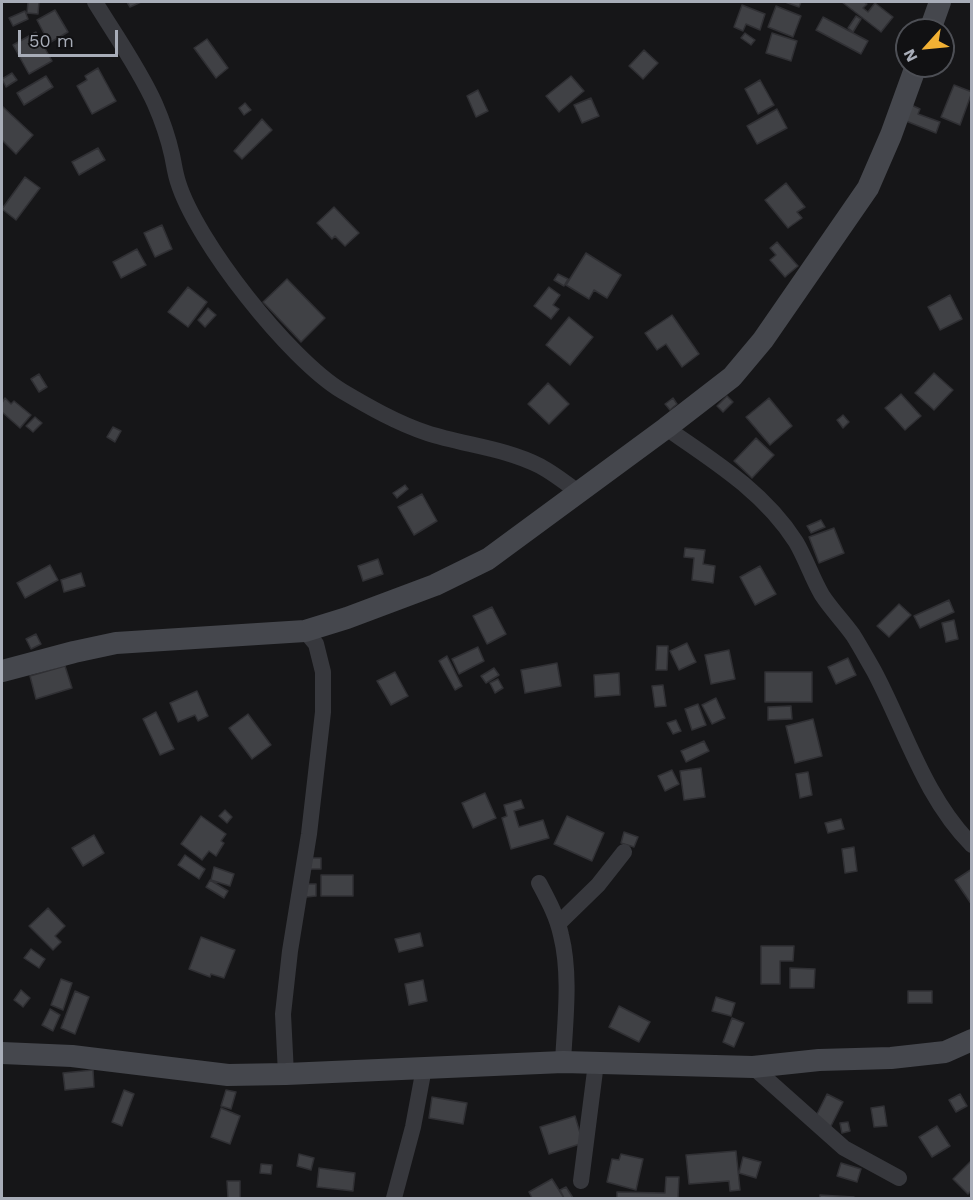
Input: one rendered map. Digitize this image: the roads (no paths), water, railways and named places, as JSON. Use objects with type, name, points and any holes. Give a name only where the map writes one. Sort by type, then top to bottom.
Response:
[{"type":"street","points":[[95,2],[154,101],[166,131],[178,182],[190,211],[238,285],[277,333],[339,389],[376,411],[428,433],[507,453],[540,466],[578,492]]},
{"type":"street","points":[[934,18],[940,2]]},
{"type":"street","points":[[2,670],[74,651],[116,644],[305,631],[435,585],[488,560],[732,377],[763,340],[868,188],[891,135],[912,78]]},
{"type":"street","points":[[666,428],[720,464],[764,501],[779,518],[797,543],[821,593],[852,635],[873,670],[912,753],[941,806],[972,845]]},
{"type":"street","points":[[286,1074],[284,1014],[290,951],[309,834],[323,712],[323,672],[316,644],[305,631]]},
{"type":"street","points":[[558,924],[598,885],[624,852]]},
{"type":"street","points":[[539,883],[553,908],[562,936],[565,969],[563,1062]]},
{"type":"street","points":[[2,1053],[72,1056],[228,1075],[563,1062],[753,1067],[819,1060],[891,1058],[945,1052],[972,1040]]},
{"type":"street","points":[[581,1181],[596,1063]]},
{"type":"street","points":[[753,1067],[843,1148],[899,1178]]},
{"type":"street","points":[[394,1198],[413,1126],[424,1068]]}]
